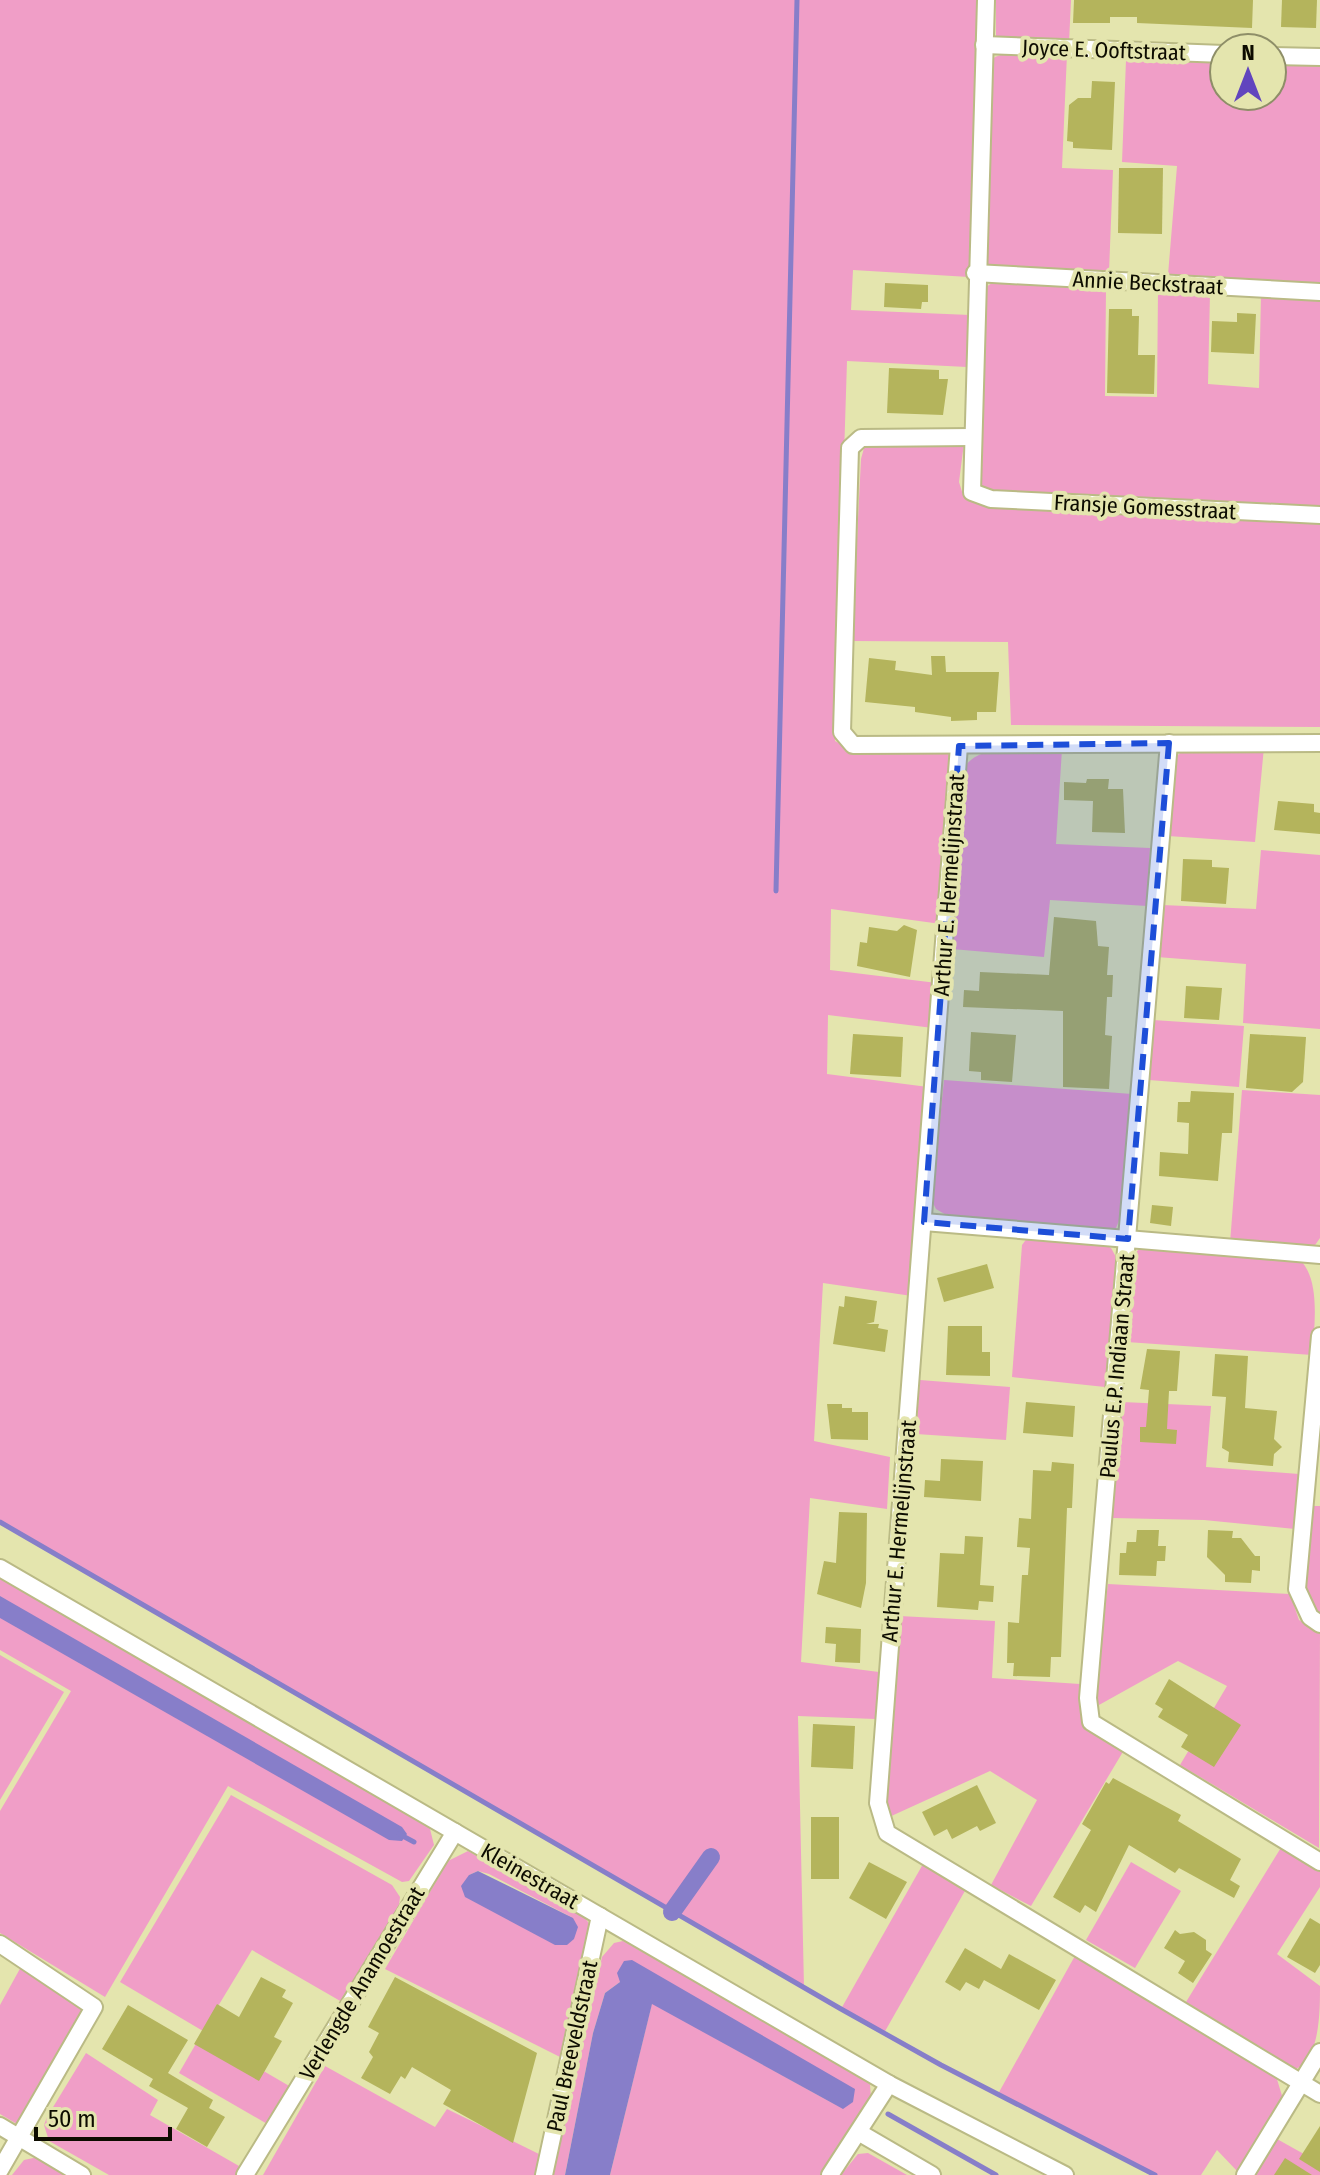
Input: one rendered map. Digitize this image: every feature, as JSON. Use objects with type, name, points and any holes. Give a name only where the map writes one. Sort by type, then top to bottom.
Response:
[{"type":"street","points":[[986,0],[972,437],[861,438],[850,448],[842,732],[853,745],[1320,743]]},
{"type":"street","name":"Joyce E. Ooftstraat","points":[[984,45],[1208,53]]},
{"type":"street","points":[[1288,56],[1320,57]]},
{"type":"street","name":"Annie Beckstraat","points":[[975,273],[1320,292]]},
{"type":"street","name":"Fransje Gomesstraat","points":[[972,437],[972,492],[991,499],[1320,515]]},
{"type":"street","name":"Paulus E.P. Indiaan Straat","points":[[1169,743],[1088,1698],[1091,1722],[1320,1862]]},
{"type":"street","name":"Arthur E. Hermelijnstraat","points":[[959,746],[878,1803],[887,1833],[1320,2094]]},
{"type":"street","points":[[924,1222],[1320,1255]]},
{"type":"street","points":[[1320,1336],[1297,1589],[1310,1617],[1320,1624]]},
{"type":"street","name":"Kleinestraat","points":[[0,1568],[889,2084],[1065,2175]]},
{"type":"street","name":"Verlengde Anamoestraat","points":[[245,2175],[455,1832]]},
{"type":"street","name":"Paul Breeveldstraat","points":[[544,2175],[600,1916]]},
{"type":"street","points":[[0,1944],[94,2007],[0,2170]]},
{"type":"street","points":[[1245,2175],[1320,2052]]},
{"type":"street","points":[[830,2175],[889,2084]]},
{"type":"street","points":[[0,2126],[82,2175]]},
{"type":"street","points":[[860,2133],[932,2175]]},
{"type":"highlighted area","points":[[1169,743],[1128,1239],[924,1222],[959,746]]},
{"type":"shaded area","points":[[0,0],[980,0],[969,277],[853,270],[851,310],[970,315],[967,367],[847,361],[835,741],[854,751],[948,754],[954,758],[941,924],[831,909],[830,970],[937,983],[933,1028],[828,1015],[827,1074],[928,1087],[912,1296],[823,1283],[814,1441],[890,1457],[887,1509],[810,1498],[801,1662],[879,1672],[875,1719],[798,1716],[804,1987],[0,1522]]},
{"type":"shaded area","points":[[996,0],[1071,0],[1069,43],[1002,41],[996,37]]},
{"type":"shaded area","points":[[1006,53],[1067,54],[1062,168],[1113,170],[1109,272],[989,265],[982,257],[988,65],[995,57]]},
{"type":"shaded area","points":[[1126,60],[1208,63],[1208,112],[1288,112],[1288,64],[1320,65],[1320,285],[1168,275],[1177,166],[1122,162]]},
{"type":"shaded area","points":[[995,281],[1106,288],[1105,396],[1157,397],[1158,290],[1210,293],[1208,384],[1259,388],[1261,295],[1320,298],[1320,510],[992,494],[979,487],[983,289]]},
{"type":"shaded area","points":[[875,443],[964,443],[959,482],[963,495],[975,502],[1003,509],[1320,522],[1320,727],[1011,725],[1008,642],[852,641],[861,459],[864,448]]},
{"type":"shaded area","points":[[1264,747],[1255,842],[1168,836],[1174,759],[1182,751]]},
{"type":"shaded area","points":[[1062,749],[1056,844],[1150,848],[1147,906],[1050,900],[1044,957],[952,949],[966,765],[974,757],[997,750]]},
{"type":"shaded area","points":[[1261,850],[1320,855],[1320,1029],[1243,1023],[1246,964],[1157,957],[1162,905],[1256,909]]},
{"type":"shaded area","points":[[1153,1020],[1244,1026],[1239,1087],[1149,1080]]},
{"type":"shaded area","points":[[944,1080],[1132,1094],[1123,1211],[1116,1228],[1106,1231],[948,1216],[936,1209],[932,1201]]},
{"type":"shaded area","points":[[1242,1090],[1320,1095],[1320,1238],[1313,1248],[1230,1243]]},
{"type":"shaded area","points":[[1028,1237],[1102,1243],[1111,1248],[1116,1257],[1105,1387],[1012,1377],[1022,1245]]},
{"type":"shaded area","points":[[1152,1245],[1300,1260],[1311,1278],[1313,1290],[1312,1355],[1127,1342],[1133,1256],[1140,1248]]},
{"type":"shaded area","points":[[920,1380],[1010,1387],[1006,1440],[916,1434]]},
{"type":"shaded area","points":[[1122,1402],[1211,1406],[1206,1467],[1299,1474],[1295,1529],[1204,1520],[1112,1518]]},
{"type":"shaded area","points":[[1313,1506],[1320,1506],[1320,1616],[1311,1606],[1304,1579]]},
{"type":"shaded area","points":[[0,1571],[429,1825],[434,1845],[409,1881],[402,1882],[228,1786],[105,1997],[0,1933],[0,1811],[71,1691],[0,1650]]},
{"type":"shaded area","points":[[1108,1584],[1290,1594],[1299,1620],[1320,1632],[1319,1848],[1180,1765],[1227,1686],[1178,1661],[1099,1705],[1094,1693]]},
{"type":"shaded area","points":[[0,1596],[402,1827],[407,1834],[402,1841],[389,1840],[0,1618]]},
{"type":"shaded area","points":[[899,1616],[995,1621],[992,1678],[1080,1684],[1081,1710],[1088,1726],[1124,1750],[1031,1906],[991,1885],[1037,1800],[990,1771],[887,1818],[884,1801]]},
{"type":"shaded area","points":[[0,1655],[64,1692],[0,1800]]},
{"type":"shaded area","points":[[231,1795],[392,1885],[400,1897],[399,1905],[342,2002],[252,1950],[203,2031],[120,1982]]},
{"type":"shaded area","points":[[1282,1846],[1320,1869],[1320,1887],[1277,1954],[1320,1986],[1319,2021],[1314,2045],[1304,2063],[1296,2069],[1186,2002]]},
{"type":"shaded area","points":[[468,1851],[585,1918],[591,1926],[564,2059],[385,1969],[448,1861]],"holes":[[[478,1871],[573,1918],[469,1875]]]},
{"type":"shaded area","points":[[1131,1862],[1181,1891],[1135,1968],[1086,1940]]},
{"type":"shaded area","points":[[923,1864],[966,1889],[884,2033],[841,2009]]},
{"type":"shaded area","points":[[478,1871],[573,1918],[578,1927],[574,1939],[567,1945],[555,1945],[465,1897],[461,1886],[469,1875]]},
{"type":"shaded area","points":[[623,1941],[826,2055],[827,2059],[870,2084],[871,2099],[826,2175],[610,2175],[652,2003],[843,2109],[620,1982],[605,1993],[593,2033],[565,2175],[553,2175],[602,1957],[614,1943]]},
{"type":"shaded area","points":[[1076,1954],[1276,2076],[1283,2099],[1237,2171],[1217,2150],[1201,2175],[1156,2175],[998,2094]]},
{"type":"shaded area","points":[[632,1960],[855,2089],[853,2102],[843,2109],[652,2004],[610,2175],[565,2175],[593,2033],[605,1993],[620,1982],[617,1973],[624,1961]]},
{"type":"shaded area","points":[[22,1965],[77,1997],[87,2014],[25,2122],[17,2124],[0,2114],[0,2005]]},
{"type":"shaded area","points":[[201,2035],[291,2087],[269,2125],[179,2073]]},
{"type":"shaded area","points":[[86,2053],[158,2100],[150,2115],[246,2170],[243,2175],[109,2175],[49,2141],[44,2125],[47,2117]]},
{"type":"shaded area","points":[[325,2066],[435,2127],[447,2109],[541,2155],[536,2175],[263,2175]]},
{"type":"shaded area","points":[[1277,2139],[1320,2163],[1320,2175],[1256,2175]]},
{"type":"shaded area","points":[[868,2153],[907,2175],[841,2175],[858,2154]]},
{"type":"shaded area","points":[[38,2157],[74,2175],[12,2175],[24,2160]]},
{"type":"building","points":[[1074,0],[1253,0],[1252,28],[1137,23],[1137,17],[1110,17],[1110,23],[1073,23]]},
{"type":"building","points":[[1282,0],[1317,0],[1316,28],[1281,27]]},
{"type":"building","points":[[1092,81],[1115,82],[1112,150],[1073,148],[1073,142],[1067,141],[1069,105],[1078,98],[1091,98]]},
{"type":"building","points":[[1119,168],[1163,168],[1162,234],[1118,233]]},
{"type":"building","points":[[885,283],[928,285],[928,302],[922,302],[921,309],[884,307]]},
{"type":"building","points":[[1109,309],[1132,309],[1132,316],[1139,316],[1138,355],[1155,355],[1154,394],[1107,393]]},
{"type":"building","points":[[1237,313],[1256,314],[1254,354],[1211,352],[1212,321],[1237,322]]},
{"type":"building","points":[[889,368],[939,370],[939,379],[948,379],[943,415],[887,413]]},
{"type":"building","points":[[931,656],[945,656],[946,672],[999,672],[996,712],[977,712],[977,720],[951,721],[951,717],[915,712],[915,707],[865,702],[869,658],[896,661],[895,670],[932,675]]},
{"type":"building","points":[[1087,779],[1109,779],[1108,789],[1123,789],[1125,833],[1092,832],[1093,801],[1064,800],[1064,782],[1086,783]]},
{"type":"building","points":[[1278,801],[1314,804],[1314,812],[1320,813],[1320,834],[1274,830]]},
{"type":"building","points":[[1183,859],[1212,860],[1212,867],[1229,868],[1226,904],[1181,901]]},
{"type":"building","points":[[1054,917],[1096,921],[1098,946],[1109,947],[1107,975],[1113,975],[1112,997],[1107,997],[1105,1035],[1112,1036],[1109,1089],[1063,1087],[1063,1011],[963,1007],[964,990],[979,991],[980,972],[1049,975]]},
{"type":"building","points":[[904,925],[917,930],[910,977],[857,966],[860,942],[867,943],[869,927],[897,931]]},
{"type":"building","points":[[1186,986],[1222,988],[1219,1020],[1184,1018]]},
{"type":"building","points":[[971,1032],[1016,1035],[1012,1082],[981,1080],[981,1072],[969,1071]]},
{"type":"building","points":[[853,1034],[903,1037],[901,1077],[850,1074]]},
{"type":"building","points":[[1250,1034],[1306,1037],[1303,1082],[1292,1092],[1246,1088]]},
{"type":"building","points":[[1191,1091],[1234,1093],[1232,1133],[1222,1133],[1218,1181],[1159,1176],[1160,1152],[1188,1154],[1189,1123],[1177,1122],[1178,1102],[1190,1102]]},
{"type":"building","points":[[1152,1205],[1173,1207],[1171,1226],[1150,1223]]},
{"type":"building","points":[[987,1264],[994,1288],[944,1302],[937,1278]]},
{"type":"building","points":[[845,1296],[877,1301],[874,1322],[866,1324],[879,1324],[878,1328],[888,1330],[885,1352],[833,1344],[839,1306],[844,1307]]},
{"type":"building","points":[[948,1326],[982,1326],[982,1352],[990,1352],[990,1376],[946,1375]]},
{"type":"building","points":[[1147,1349],[1180,1351],[1177,1391],[1169,1391],[1167,1429],[1177,1430],[1176,1444],[1140,1442],[1140,1427],[1146,1427],[1149,1390],[1140,1389]]},
{"type":"building","points":[[1215,1354],[1248,1356],[1245,1408],[1277,1411],[1274,1439],[1282,1447],[1274,1454],[1273,1466],[1228,1462],[1229,1452],[1222,1448],[1226,1397],[1212,1396]]},
{"type":"building","points":[[1026,1402],[1075,1406],[1073,1437],[1023,1433]]},
{"type":"building","points":[[827,1404],[842,1404],[842,1408],[852,1408],[852,1412],[868,1412],[868,1440],[831,1439]]},
{"type":"building","points":[[941,1459],[983,1461],[981,1501],[924,1497],[925,1480],[940,1481]]},
{"type":"building","points":[[1052,1462],[1074,1464],[1072,1508],[1067,1508],[1061,1657],[1051,1657],[1050,1677],[1013,1676],[1014,1663],[1007,1663],[1008,1622],[1019,1623],[1022,1575],[1028,1575],[1030,1548],[1017,1547],[1019,1518],[1031,1519],[1033,1470],[1051,1471]]},
{"type":"building","points":[[839,1512],[867,1513],[866,1583],[861,1608],[817,1594],[824,1561],[836,1563]]},
{"type":"building","points":[[1137,1530],[1159,1530],[1158,1546],[1166,1546],[1165,1561],[1157,1561],[1156,1576],[1119,1575],[1120,1553],[1126,1553],[1127,1542],[1136,1542]]},
{"type":"building","points":[[1208,1530],[1233,1531],[1232,1538],[1241,1538],[1255,1556],[1260,1556],[1260,1571],[1252,1570],[1251,1583],[1225,1582],[1225,1575],[1207,1557]]},
{"type":"building","points":[[965,1536],[983,1537],[980,1585],[994,1586],[993,1602],[979,1601],[978,1610],[937,1607],[940,1553],[964,1554]]},
{"type":"building","points":[[826,1627],[861,1629],[860,1663],[835,1662],[836,1644],[825,1643]]},
{"type":"building","points":[[1169,1679],[1241,1725],[1214,1767],[1181,1747],[1188,1735],[1158,1717],[1163,1709],[1155,1704]]},
{"type":"building","points":[[813,1724],[855,1726],[853,1769],[811,1767]]},
{"type":"building","points":[[1113,1778],[1181,1815],[1178,1821],[1241,1859],[1230,1880],[1240,1886],[1234,1898],[1179,1868],[1175,1873],[1129,1845],[1096,1912],[1085,1905],[1080,1913],[1053,1897],[1091,1830],[1082,1824],[1106,1782],[1109,1784]]},
{"type":"building","points":[[977,1785],[996,1823],[980,1831],[977,1826],[952,1839],[947,1829],[934,1836],[922,1812]]},
{"type":"building","points":[[811,1817],[839,1817],[839,1879],[811,1879]]},
{"type":"building","points":[[869,1862],[907,1882],[886,1919],[849,1898]]},
{"type":"building","points":[[1310,1918],[1320,1924],[1320,1965],[1315,1973],[1287,1957]]},
{"type":"building","points":[[1175,1930],[1180,1934],[1194,1932],[1206,1940],[1206,1950],[1212,1954],[1193,1983],[1178,1973],[1185,1961],[1164,1948]]},
{"type":"building","points":[[965,1948],[1001,1969],[1009,1954],[1056,1980],[1039,2010],[984,1980],[979,1989],[966,1982],[960,1991],[945,1982]]},
{"type":"building","points":[[261,1977],[286,1990],[282,1997],[293,2003],[274,2037],[282,2041],[259,2081],[194,2044],[217,2004],[239,2017]]},
{"type":"building","points":[[395,1977],[537,2053],[513,2143],[443,2104],[451,2090],[412,2067],[405,2079],[401,2076],[390,2094],[361,2078],[373,2057],[369,2052],[379,2033],[368,2027]]},
{"type":"building","points":[[128,2005],[188,2040],[168,2073],[213,2100],[209,2108],[225,2117],[207,2147],[176,2129],[188,2108],[149,2086],[153,2079],[102,2049]]},
{"type":"building","points":[[1320,2126],[1320,2172],[1299,2159]]},
{"type":"building","points":[[1285,2158],[1312,2175],[1274,2175]]},
{"type":"waterway","points":[[776,891],[797,0]]},
{"type":"waterway","points":[[0,1522],[841,2009],[941,2065],[1155,2175]]},
{"type":"waterway","points":[[399,1834],[414,1842]]},
{"type":"waterway","points":[[672,1912],[711,1857]]},
{"type":"waterway","points":[[888,2114],[996,2175]]}]
